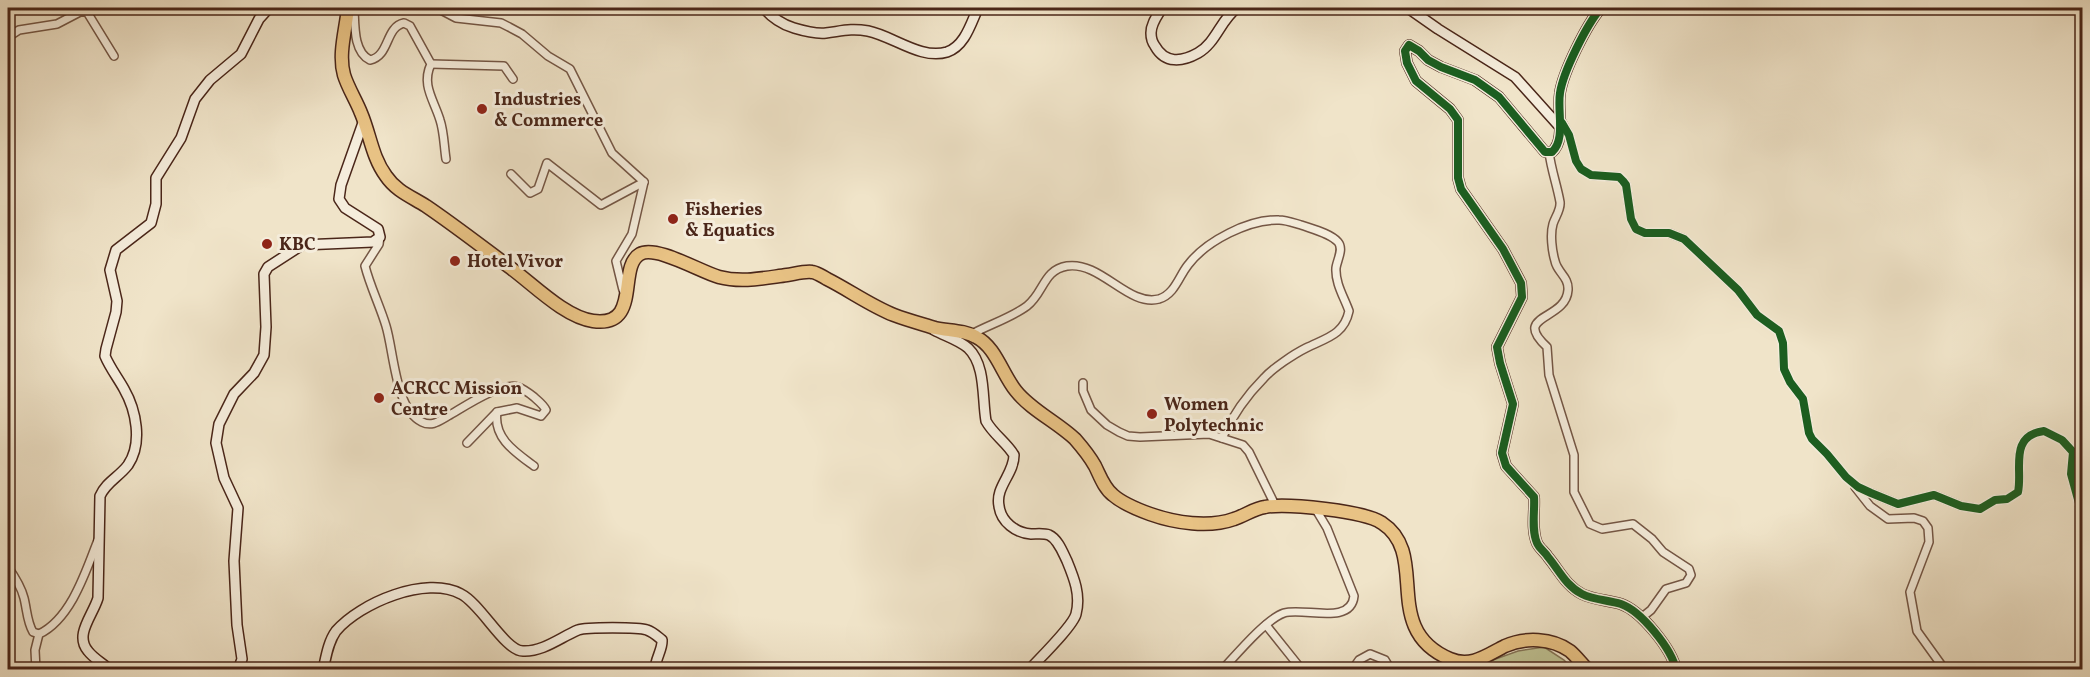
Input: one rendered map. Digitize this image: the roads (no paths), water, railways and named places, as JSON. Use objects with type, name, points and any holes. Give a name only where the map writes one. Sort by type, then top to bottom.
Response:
[{"type":"highway","points":[[348,8],[342,58],[343,72],[364,120],[366,135],[383,173],[393,185],[456,227],[560,306],[593,321],[609,321],[625,306],[634,258],[644,252],[658,253],[696,269],[742,281],[813,272],[894,315],[978,337],[990,347],[1018,394],[1075,440],[1093,461],[1103,483],[1112,495],[1151,515],[1211,525],[1230,521],[1265,507],[1316,508],[1363,515],[1383,523],[1396,538],[1407,565],[1408,603],[1412,622],[1430,647],[1452,660],[1465,662],[1477,660],[1507,645],[1532,639],[1553,643],[1569,650],[1588,669]]},
{"type":"street","points":[[110,669],[88,651],[82,639],[98,598],[100,496],[108,483],[127,466],[136,443],[132,405],[105,357],[117,312],[117,301],[111,279],[111,261],[116,250],[151,223],[156,204],[156,178],[181,138],[195,99],[210,80],[241,54],[259,19],[269,8]]},
{"type":"street","points":[[354,8],[357,43],[361,55],[365,58],[376,59],[382,53],[398,24],[404,23],[410,26],[431,64]]},
{"type":"street","points":[[437,8],[456,18],[501,23],[522,34],[549,56],[570,69],[612,153],[644,182]]},
{"type":"street","points":[[764,8],[778,21],[793,28],[818,33],[850,29],[868,31],[928,53],[957,48],[978,8]]},
{"type":"street","points":[[1162,8],[1154,21],[1151,32],[1152,42],[1159,53],[1168,59],[1179,60],[1204,49],[1237,8]]},
{"type":"street","points":[[1408,8],[1515,77],[1559,126]]},
{"type":"street","points":[[1548,152],[1552,152],[1559,143],[1562,82],[1584,36],[1601,8]]},
{"type":"street","points":[[8,37],[19,30],[57,24],[80,12],[87,12],[114,56]]},
{"type":"street","points":[[1641,618],[1651,610],[1666,589],[1686,583],[1691,575],[1689,569],[1663,552],[1652,539],[1633,524],[1602,529],[1590,524],[1574,492],[1574,455],[1549,375],[1547,347],[1538,340],[1534,330],[1536,323],[1564,304],[1568,296],[1569,285],[1555,262],[1551,230],[1560,203],[1548,152],[1541,147],[1499,97],[1475,80],[1441,67],[1409,45],[1405,51],[1407,63],[1416,81],[1450,109],[1458,120],[1458,177],[1461,189],[1503,249],[1521,283],[1522,297],[1497,346],[1513,404],[1502,453],[1506,466],[1534,497],[1537,545],[1568,584],[1581,594],[1623,605],[1641,618],[1672,655],[1676,669]]},
{"type":"street","points":[[431,64],[504,66],[513,79]]},
{"type":"street","points":[[431,64],[427,72],[428,91],[440,118],[446,159]]},
{"type":"street","points":[[1559,115],[1581,169],[1591,176],[1619,177],[1626,185],[1630,219],[1636,230],[1645,233],[1669,233],[1684,239],[1742,294],[1757,315],[1782,335],[1784,369],[1790,382],[1803,399],[1809,433],[1870,506],[1888,519],[1914,518],[1923,521],[1928,528],[1929,542],[1910,592],[1917,631],[1945,669]]},
{"type":"street","points":[[364,120],[341,185],[339,199],[345,208],[378,229],[379,244],[365,266],[383,317],[398,379],[409,411],[421,422],[434,424],[495,390],[509,386],[519,387],[530,394],[546,410],[541,416],[517,408],[497,412],[467,443]]},
{"type":"street","points":[[511,174],[530,193],[538,189],[547,162],[601,205],[644,182]]},
{"type":"street","points":[[625,306],[616,261],[632,234],[644,182]]},
{"type":"street","points":[[970,335],[1026,307],[1048,276],[1057,269],[1078,267],[1095,273],[1136,296],[1157,300],[1172,290],[1186,267],[1200,252],[1213,242],[1243,227],[1257,222],[1280,220],[1331,237],[1338,241],[1340,246],[1336,276],[1349,311],[1344,325],[1338,333],[1305,348],[1265,377],[1234,414],[1222,438]]},
{"type":"street","points":[[238,669],[242,660],[237,625],[234,561],[238,508],[224,478],[216,443],[219,424],[234,394],[254,373],[264,355],[266,327],[263,282],[265,270],[302,245],[373,242],[380,237]]},
{"type":"street","points":[[924,324],[968,348],[977,361],[981,375],[986,421],[1014,455],[1012,469],[1001,488],[999,497],[998,505],[1005,520],[1019,531],[1050,535],[1056,540],[1076,584],[1078,593],[1076,617],[1029,669]]},
{"type":"street","points":[[1083,383],[1083,391],[1091,410],[1107,425],[1128,436],[1209,434],[1243,445],[1249,452],[1276,507]]},
{"type":"street","points":[[497,412],[495,421],[505,443],[534,466]]},
{"type":"street","points":[[1852,482],[1871,494],[1898,504],[1934,495],[1961,506],[1980,509],[1995,500],[2007,499],[2018,492],[2018,456],[2021,445],[2033,435],[2044,431],[2062,440],[2073,452],[2071,474],[2082,514]]},
{"type":"street","points":[[1222,669],[1273,619],[1286,613],[1345,612],[1353,603],[1354,596],[1327,528],[1316,508]]},
{"type":"street","points":[[8,567],[19,583],[30,626],[33,632],[39,634],[46,631],[70,602],[83,579],[100,532]]},
{"type":"street","points":[[323,669],[328,645],[335,632],[361,610],[382,599],[413,589],[440,589],[460,593],[480,609],[506,642],[522,652],[534,650],[583,629],[645,628],[662,640],[654,669]]},
{"type":"street","points":[[1266,625],[1302,669]]},
{"type":"street","points":[[36,669],[35,650],[39,634]]},
{"type":"street","points":[[1352,669],[1359,660],[1370,654],[1384,660],[1391,669]]},
{"type":"place","name":"Industries & Commerce","points":[[482,109]]},
{"type":"place","name":"Fisheries & Equatics","points":[[673,219]]},
{"type":"place","name":"KBC","points":[[267,244]]},
{"type":"place","name":"Hotel Vivor","points":[[455,261]]},
{"type":"place","name":"ACRCC Mission Centre","points":[[379,398]]},
{"type":"place","name":"Women Polytechnic","points":[[1152,414]]}]
